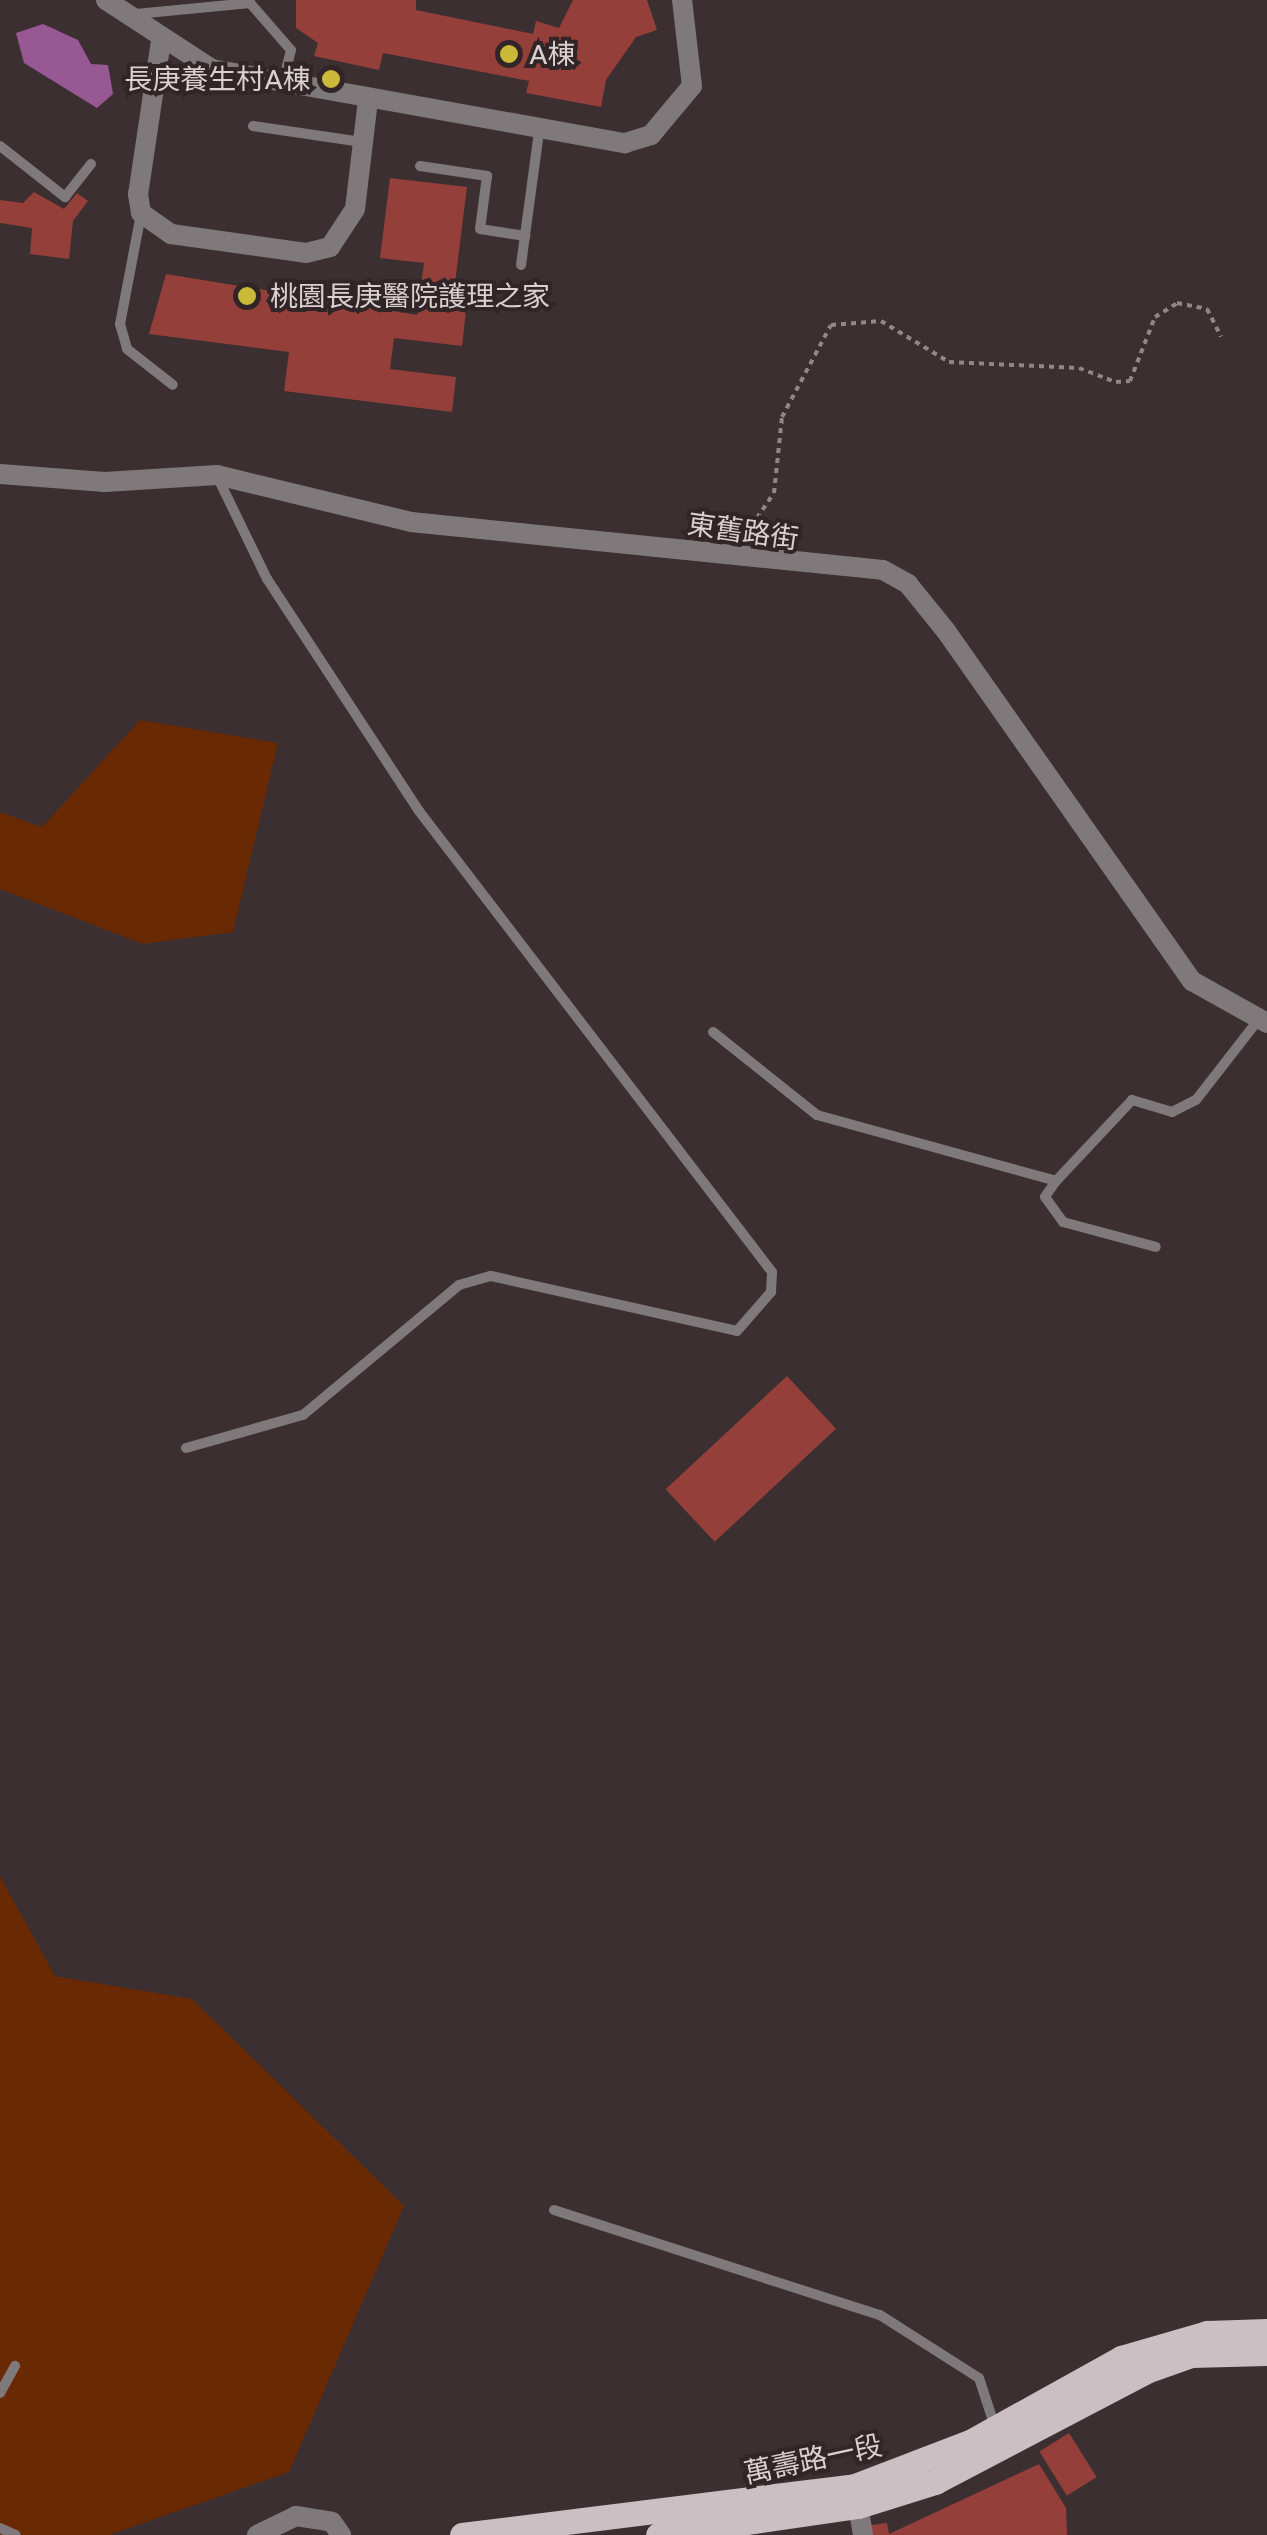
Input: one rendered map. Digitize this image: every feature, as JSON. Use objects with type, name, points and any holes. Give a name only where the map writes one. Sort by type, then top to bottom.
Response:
[{"type":"main road","name":"萬壽路一段","points":[[462,2535],[855,2486],[995,2428],[1121,2358],[1208,2333],[1267,2331]]},
{"type":"main road","name":"萬壽路一段","points":[[658,2535],[858,2506],[935,2482],[1146,2372],[1191,2355],[1267,2352]]},
{"type":"street","points":[[106,0],[161,41],[212,70],[538,132],[625,144],[672,116],[692,86],[682,0]]},
{"type":"street","points":[[161,41],[141,212],[171,234],[306,252],[330,247],[355,209],[368,100]]},
{"type":"street","name":"東舊路街","points":[[0,474],[105,482],[217,476],[411,522],[602,537],[787,567],[883,570],[908,584],[1192,981],[1264,1019]]},
{"type":"street","points":[[858,2506],[863,2535]]},
{"type":"street","points":[[257,2535],[296,2516],[332,2522],[341,2535]]},
{"type":"lane","points":[[124,13],[250,2],[290,50],[283,83]]},
{"type":"lane","points":[[254,126],[363,142]]},
{"type":"lane","points":[[522,265],[538,132]]},
{"type":"lane","points":[[0,146],[65,198],[90,164]]},
{"type":"lane","points":[[420,166],[487,176],[480,228],[526,236]]},
{"type":"lane","points":[[141,212],[120,324],[127,348],[173,385]]},
{"type":"lane","points":[[186,1448],[304,1415],[459,1285],[491,1276],[737,1331],[764,1304],[772,1272],[419,812],[267,579],[217,476]]},
{"type":"lane","points":[[1156,1247],[1063,1222],[1045,1197],[1132,1100],[1172,1112],[1196,1100],[1264,1019]]},
{"type":"lane","points":[[713,1032],[817,1115],[1056,1181]]},
{"type":"lane","points":[[554,2210],[880,2315],[979,2378],[995,2428]]},
{"type":"lane","points":[[0,2394],[15,2366]]},
{"type":"lane","points":[[0,2528],[16,2535]]},
{"type":"path","points":[[787,567],[756,518],[774,493],[782,416],[831,325],[881,321],[949,362],[1079,368],[1116,382],[1130,381],[1155,317],[1177,303],[1207,309],[1221,337]]},
{"type":"shaded area","points":[[43,24],[78,40],[91,64],[108,65],[113,94],[97,108],[24,63],[16,33]]},
{"type":"shaded area","points":[[140,720],[278,743],[233,932],[143,944],[0,889],[0,812],[42,827]]},
{"type":"shaded area","points":[[0,1876],[55,1976],[192,1999],[404,2206],[289,2472],[109,2535],[0,2535]]},
{"type":"building","name":"A棟","points":[[296,0],[416,0],[416,10],[533,34],[536,21],[559,28],[573,0],[647,0],[657,30],[636,37],[606,80],[601,107],[526,93],[529,81],[383,53],[379,70],[314,56],[318,43],[296,28]]},
{"type":"building","name":"桃園長庚醫院護理之家","points":[[390,178],[467,187],[455,283],[469,285],[462,346],[394,338],[390,369],[456,377],[452,412],[284,391],[289,352],[149,334],[166,274],[417,315],[424,263],[380,258]]},
{"type":"building","points":[[34,192],[64,209],[77,193],[88,201],[73,221],[69,259],[30,254],[32,228],[0,223],[0,200],[23,203]]},
{"type":"building","points":[[787,1376],[836,1429],[715,1542],[666,1489]]},
{"type":"building","points":[[1069,2433],[1097,2477],[1067,2496],[1039,2452]]},
{"type":"building","points":[[1039,2464],[1066,2508],[1067,2535],[865,2535],[864,2526],[887,2523],[889,2534]]},
{"type":"place","name":"A棟","points":[[509,54]]},
{"type":"place","name":"長庚養生村A棟","points":[[331,79]]},
{"type":"place","name":"桃園長庚醫院護理之家","points":[[247,296]]}]
